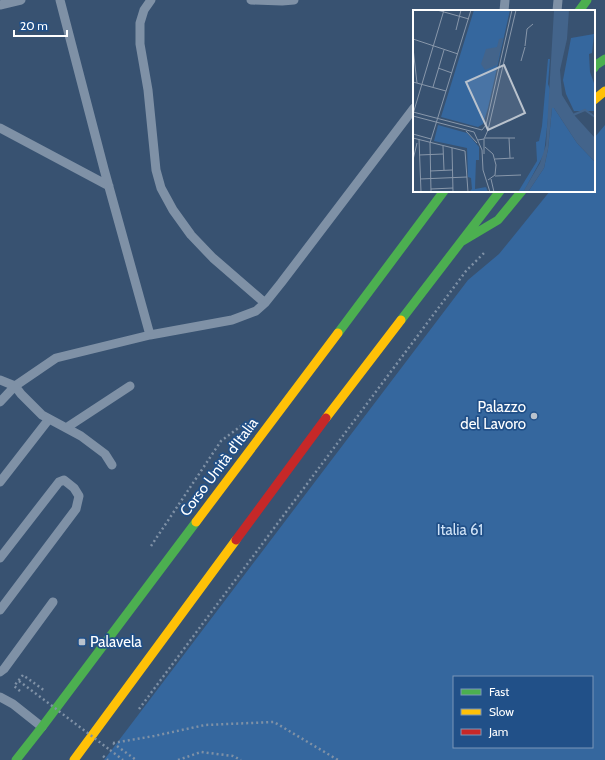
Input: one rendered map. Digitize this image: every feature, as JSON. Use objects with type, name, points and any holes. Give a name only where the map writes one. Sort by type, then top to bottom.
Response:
[{"type":"main road","points":[[580,10],[587,0]]},
{"type":"main road","points":[[595,66],[605,59]]},
{"type":"main road","points":[[595,99],[605,91]]},
{"type":"main road","name":"Corso Unità d'Italia","points":[[16,760],[443,192]]},
{"type":"main road","points":[[74,760],[326,418],[499,192]]},
{"type":"main road","points":[[460,242],[498,220],[521,192]]},
{"type":"lane","points":[[0,5],[21,0]]},
{"type":"lane","points":[[60,0],[150,335]]},
{"type":"lane","points":[[151,0],[144,10],[140,23],[140,44],[148,90],[156,170],[161,188],[173,210],[191,235],[212,258],[265,303]]},
{"type":"lane","points":[[251,0],[294,0]]},
{"type":"lane","points":[[504,10],[505,0]]},
{"type":"lane","points":[[557,10],[558,0]]},
{"type":"lane","points":[[0,402],[15,386],[56,358],[150,335],[232,320],[256,311],[265,303],[281,283],[413,109]]},
{"type":"lane","points":[[0,128],[109,186]]},
{"type":"lane","points":[[0,380],[15,386],[42,415],[81,436],[105,454],[112,465]]},
{"type":"lane","points":[[66,428],[130,386]]},
{"type":"lane","points":[[0,482],[49,418]]},
{"type":"lane","points":[[0,558],[59,482],[64,480],[74,488],[79,496],[76,510],[0,610]]},
{"type":"lane","points":[[0,672],[4,669],[53,602]]},
{"type":"lane","points":[[0,697],[13,704],[42,727]]},
{"type":"path","points":[[137,711],[466,271],[488,249]]},
{"type":"path","points":[[14,686],[23,675],[46,692]]},
{"type":"path","points":[[19,681],[123,760]]},
{"type":"path","points":[[113,743],[205,725],[274,722],[338,760]]},
{"type":"path","points":[[113,743],[118,736]]},
{"type":"path","points":[[113,743],[136,760]]},
{"type":"path","points":[[178,760],[201,752],[233,756],[242,760]]},
{"type":"path","points":[[103,756],[108,760]]},
{"type":"green space","name":"Italia 61","points":[[605,125],[605,760],[104,760],[468,280],[499,254],[549,192],[595,192],[595,137]]},
{"type":"traffic: fast","points":[[580,10],[587,0]]},
{"type":"traffic: fast","points":[[595,66],[605,59]]},
{"type":"traffic: fast","points":[[338,333],[443,192]]},
{"type":"traffic: fast","points":[[401,320],[499,192]]},
{"type":"traffic: fast","points":[[461,242],[498,220],[521,192]]},
{"type":"traffic: fast","points":[[16,760],[196,522]]},
{"type":"traffic: slow","points":[[595,99],[605,91]]},
{"type":"traffic: slow","points":[[326,418],[401,320]]},
{"type":"traffic: slow","points":[[196,522],[338,333]]},
{"type":"traffic: slow","points":[[74,760],[236,540]]},
{"type":"traffic: jam","points":[[236,540],[326,418]]},
{"type":"place","name":"Palazzo del Lavoro","points":[[534,416]]},
{"type":"place","name":"Palavela","points":[[82,642]]}]
